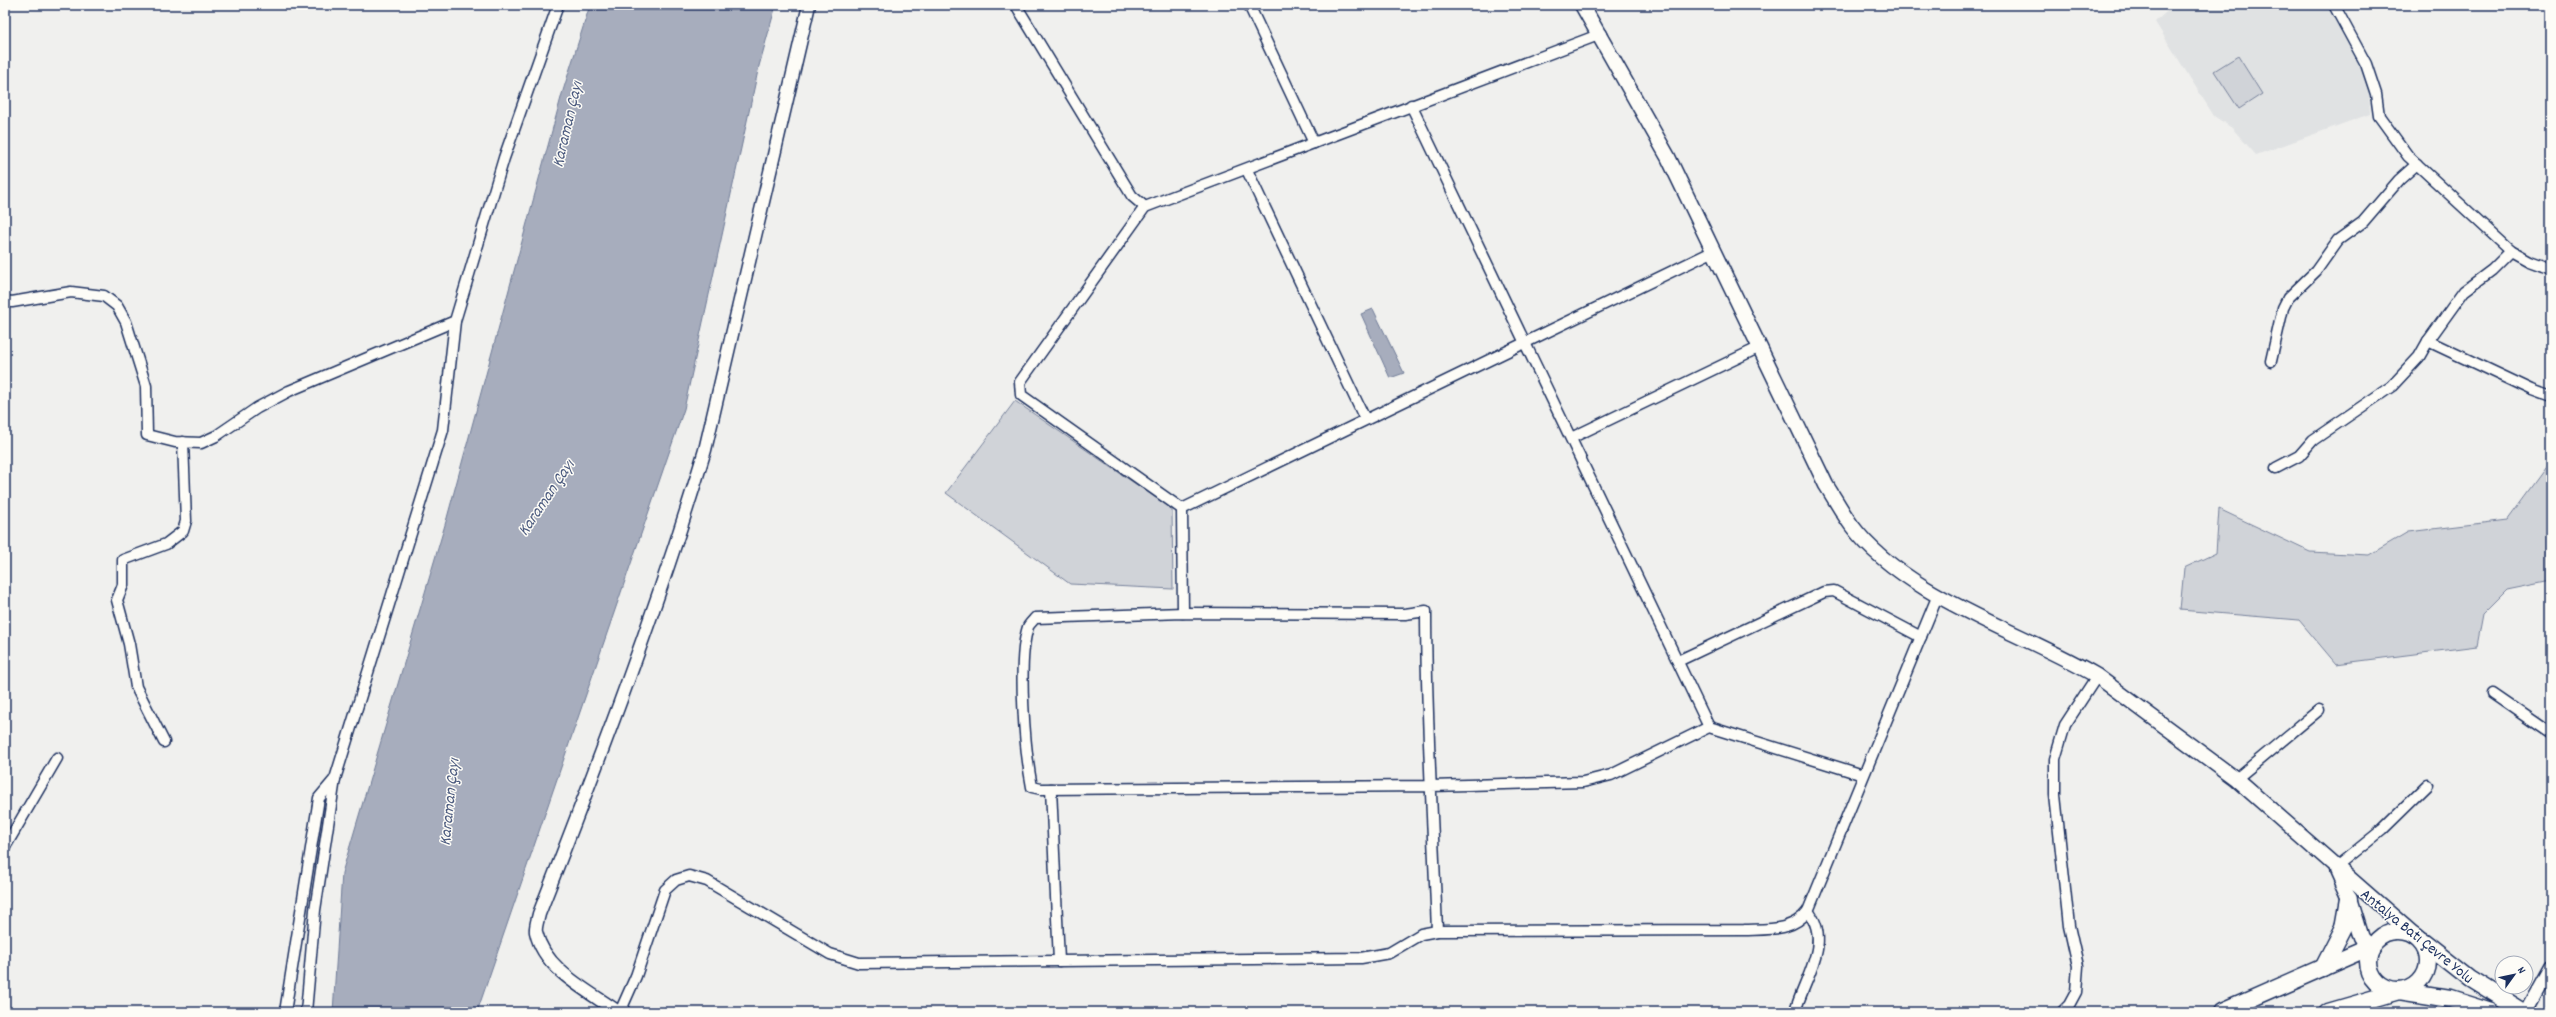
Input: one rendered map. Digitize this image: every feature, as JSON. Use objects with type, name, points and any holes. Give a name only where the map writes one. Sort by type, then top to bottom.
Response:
[{"type":"highway","points":[[2323,968],[2344,927],[2349,899]]},
{"type":"highway","points":[[2222,1012],[2370,947],[2382,934],[2396,930],[2412,934],[2420,940],[2428,957],[2427,969],[2415,986],[2399,991],[2385,988],[2374,980],[2368,967],[2370,947]]},
{"type":"highway","name":"Antalya Batı Çevre Yolu","points":[[2420,940],[2470,979],[2524,1012]]},
{"type":"highway","name":"Antalya Batı Çevre Yolu","points":[[2327,1012],[2399,991],[2434,996],[2490,1011]]},
{"type":"main road","name":"Antalya Batı Çevre Yolu","points":[[1582,5],[1601,34],[1668,157],[1826,485],[1853,527],[1878,554],[1938,595],[2074,662],[2097,676],[2236,778],[2335,868],[2420,940]]},
{"type":"main road","points":[[2335,868],[2349,899],[2361,938],[2370,947]]},
{"type":"street","points":[[306,1012],[315,910],[335,779],[443,430],[455,321],[504,158],[558,5]]},
{"type":"street","points":[[809,5],[705,450],[688,507],[591,782],[539,914],[536,931],[544,952],[557,968],[619,1012],[636,976],[665,890],[676,880],[690,876],[707,881],[830,954],[859,963],[1361,958],[1389,953],[1421,934],[1437,930],[1774,929],[1794,924],[1808,911],[1938,595]]},
{"type":"street","points":[[1016,5],[1132,196],[1145,206]]},
{"type":"street","points":[[1249,5],[1314,143]]},
{"type":"street","points":[[2334,5],[2366,64],[2376,94],[2379,116],[2417,164],[2511,251],[2529,261],[2551,269]]},
{"type":"street","points":[[1182,509],[1021,395],[1020,382],[1145,206],[1247,170],[1411,105],[1601,34]]},
{"type":"street","points":[[1411,105],[1709,727]]},
{"type":"street","points":[[2271,361],[2283,308],[2288,298],[2316,271],[2338,240],[2363,222],[2399,180],[2417,164]]},
{"type":"street","points":[[1247,170],[1365,419]]},
{"type":"street","points":[[1182,509],[1714,251]]},
{"type":"street","points":[[2276,468],[2299,456],[2313,440],[2392,386],[2418,357],[2464,291],[2492,270],[2511,251]]},
{"type":"street","points":[[5,301],[12,302],[71,292],[104,296],[117,306],[126,322],[146,386],[147,435],[183,442],[201,443],[216,436],[257,408],[289,391],[455,321]]},
{"type":"street","points":[[2428,341],[2532,390],[2551,397]]},
{"type":"street","points":[[1571,438],[1760,347]]},
{"type":"street","points":[[164,742],[136,687],[129,644],[117,600],[123,585],[123,560],[166,544],[183,531],[186,521],[183,442]]},
{"type":"street","points":[[1182,509],[1183,613]]},
{"type":"street","points":[[1678,660],[1824,592],[1834,591],[1921,637]]},
{"type":"street","points":[[1437,930],[1431,786],[1426,611],[1405,614],[1183,613],[1035,618],[1028,626],[1023,662],[1028,764],[1032,787],[1051,789],[1431,786],[1583,782],[1611,775],[1709,727],[1863,775]]},
{"type":"street","points":[[2062,1012],[2069,1005],[2076,992],[2078,966],[2069,926],[2055,795],[2055,759],[2065,725],[2097,676]]},
{"type":"street","points":[[2493,694],[2551,734]]},
{"type":"street","points":[[2236,778],[2319,710]]},
{"type":"street","points":[[5,847],[57,758]]},
{"type":"street","points":[[285,1012],[319,798],[335,779]]},
{"type":"street","points":[[2335,868],[2382,830],[2428,785]]},
{"type":"street","points":[[1051,789],[1059,962]]},
{"type":"street","points":[[1795,1012],[1819,945],[1819,932],[1808,911]]},
{"type":"street","points":[[2524,1012],[2551,967]]},
{"type":"shaded area","points":[[2174,5],[2328,5],[2361,63],[2369,86],[2370,114],[2256,155],[2232,128],[2214,116],[2155,22]]},
{"type":"shaded area","points":[[2238,56],[2262,94],[2239,109],[2214,71]]},
{"type":"shaded area","points":[[1015,401],[1172,509],[1173,589],[1070,584],[946,493]]},
{"type":"shaded area","points":[[2551,460],[2551,581],[2507,590],[2483,614],[2477,646],[2336,664],[2299,620],[2180,610],[2184,568],[2216,553],[2219,509],[2310,552],[2369,555],[2408,532],[2507,520]]},
{"type":"water","name":"Karaman Çayı","points":[[590,5],[776,5],[759,66],[684,409],[477,1012],[333,1012],[342,873],[447,518],[562,94]]},
{"type":"water","points":[[1373,309],[1404,373],[1390,378],[1361,314]]}]
